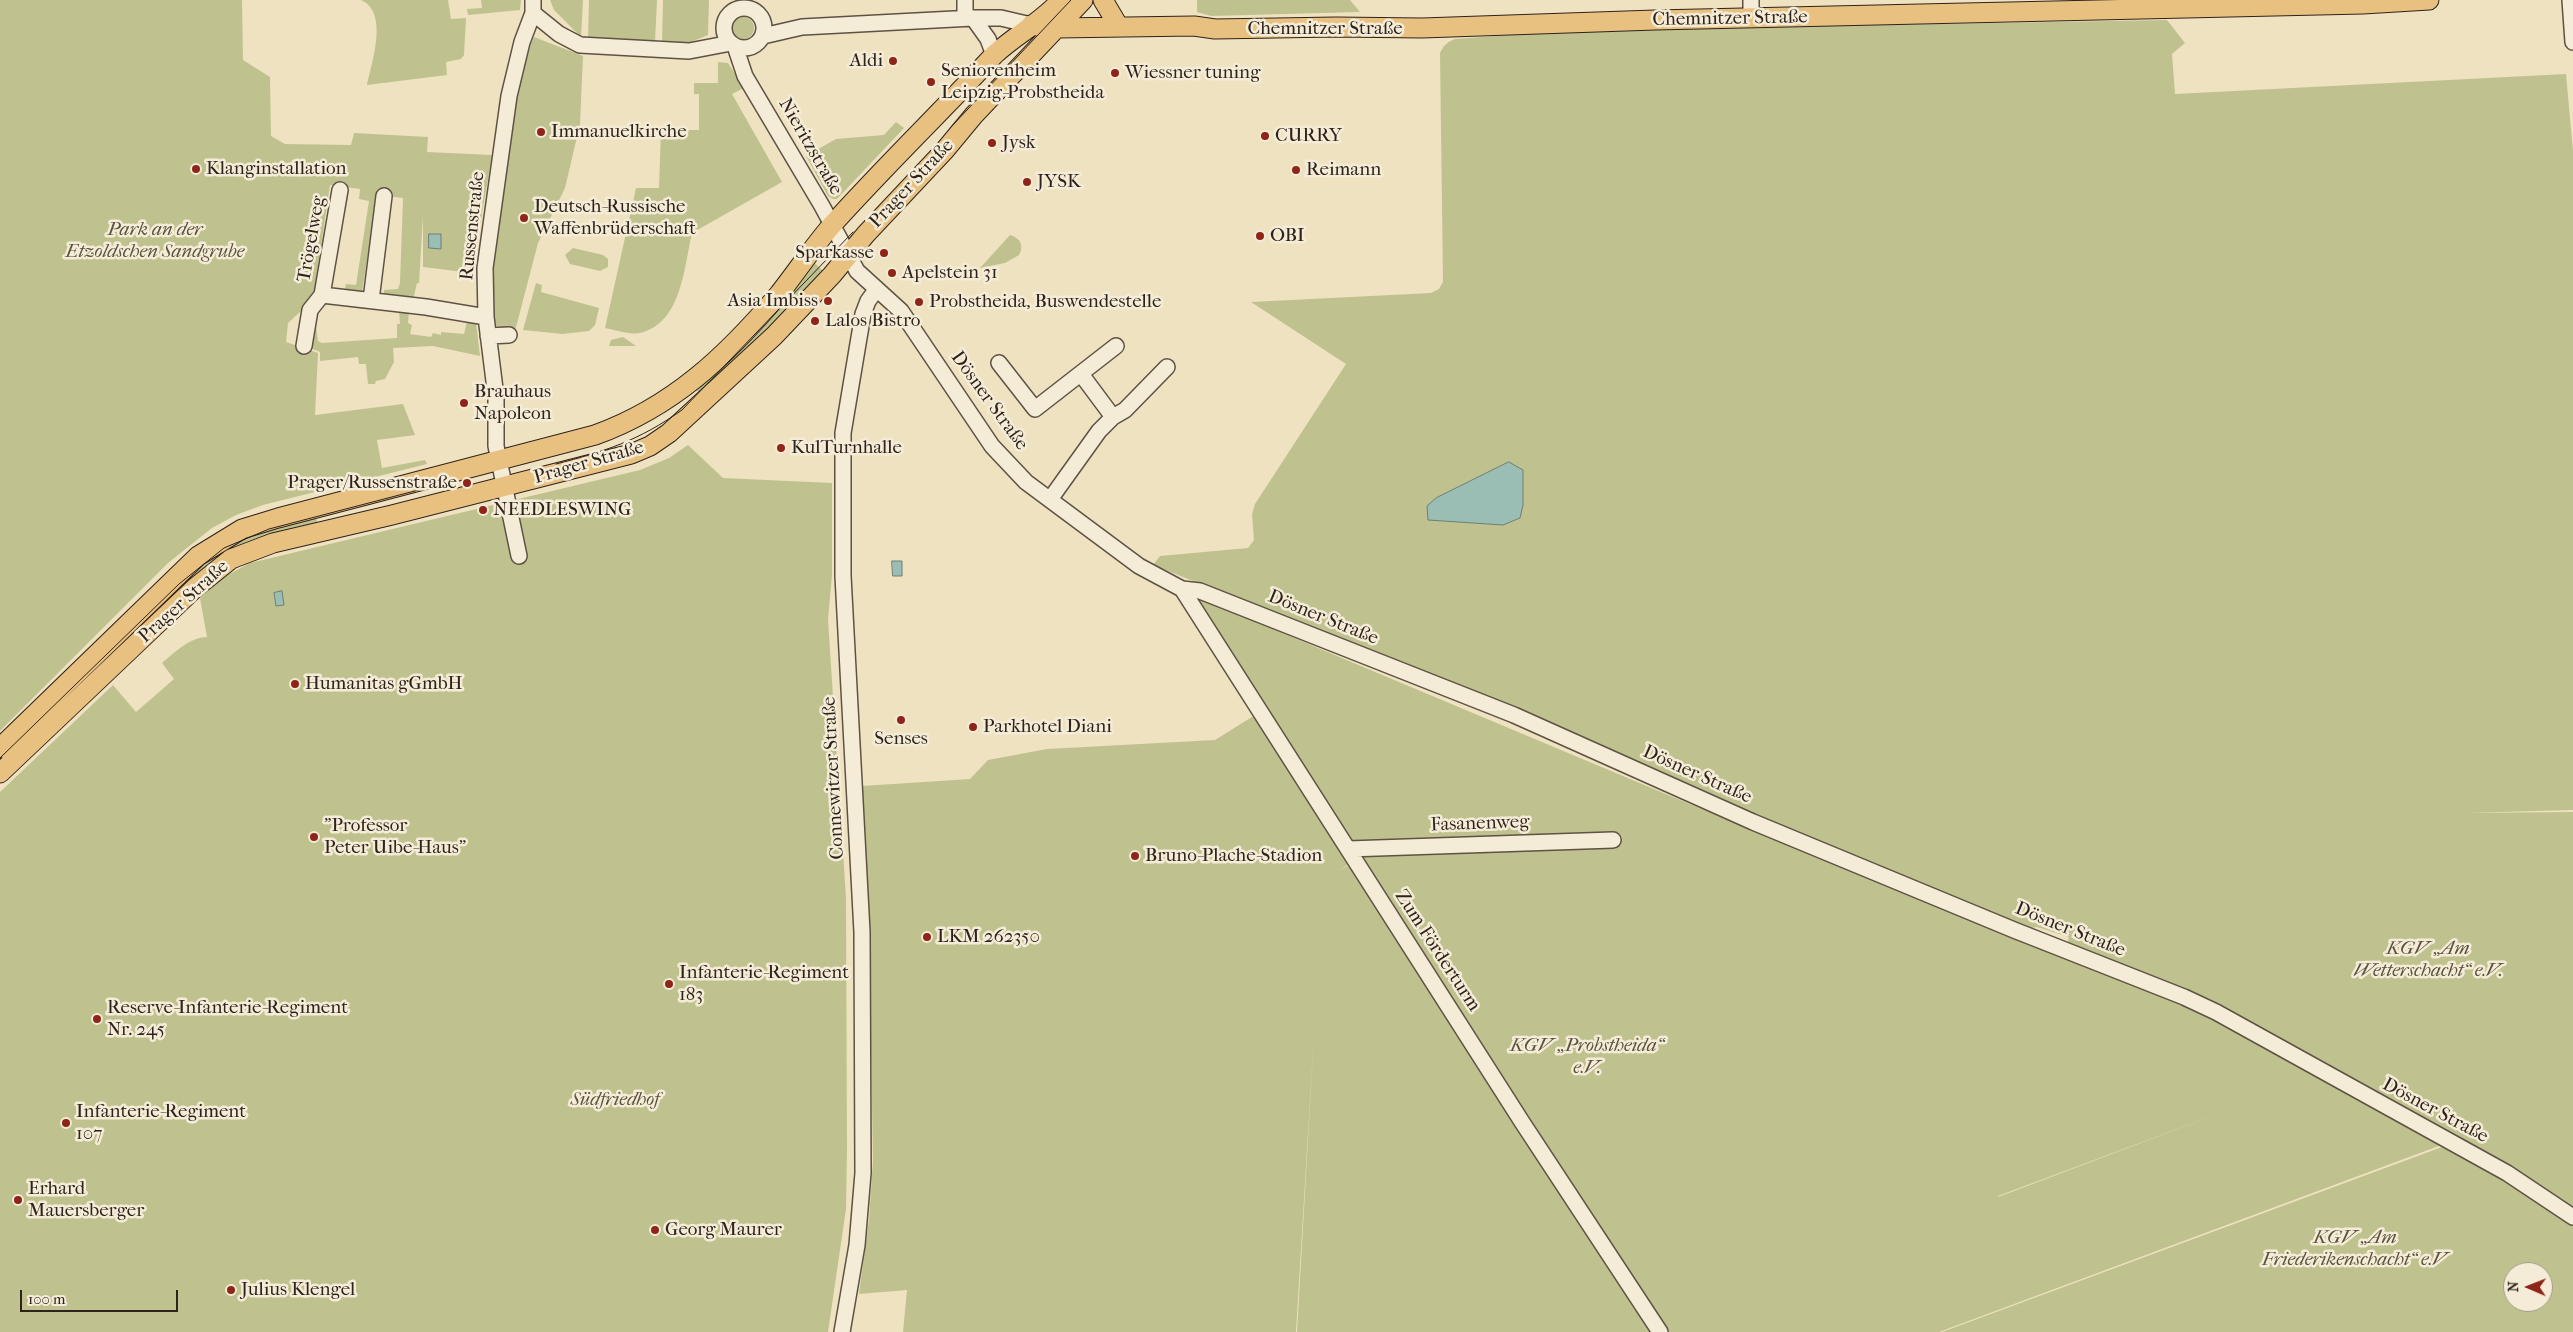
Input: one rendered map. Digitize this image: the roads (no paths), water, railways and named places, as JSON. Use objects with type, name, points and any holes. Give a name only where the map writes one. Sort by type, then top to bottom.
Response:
[{"type":"main road","name":"Prager Straße","points":[[0,748],[198,556],[220,541],[242,530],[272,519],[596,435],[628,422],[672,398],[710,366],[778,294],[994,55],[1052,10],[1061,0]]},
{"type":"main road","name":"Prager Straße","points":[[0,773],[196,587],[232,559],[273,543],[504,487],[631,454],[650,446],[688,417],[774,336],[974,115],[1083,0]]},
{"type":"main road","points":[[1103,0],[1118,27]]},
{"type":"main road","name":"Chemnitzer Straße","points":[[1031,25],[1057,28],[1194,26],[1215,29],[1422,28],[1751,9],[2363,4],[2429,0]]},
{"type":"street","points":[[965,0],[969,18],[983,30],[994,55]]},
{"type":"street","points":[[2570,0],[2573,42]]},
{"type":"street","points":[[701,51],[724,27],[728,17],[737,5],[755,9],[802,27]]},
{"type":"street","points":[[533,6],[559,34],[580,45],[701,51],[733,44],[751,47]]},
{"type":"street","name":"Russenstraße","points":[[519,556],[496,441],[496,397],[486,317],[485,268],[509,96],[533,6]]},
{"type":"street","points":[[755,9],[764,24],[763,36]]},
{"type":"street","points":[[745,76],[751,47],[763,36],[802,27],[969,18],[1000,18],[1031,25]]},
{"type":"street","points":[[724,27],[725,33],[733,44]]},
{"type":"street","name":"Nieritzstraße","points":[[733,44],[745,76],[836,232]]},
{"type":"street","name":"Trögelweg","points":[[304,346],[310,310],[322,295],[340,190]]},
{"type":"street","points":[[372,300],[384,196]]},
{"type":"street","points":[[836,232],[857,271],[876,290]]},
{"type":"street","name":"Dösner Straße","points":[[876,290],[900,311],[992,446],[1026,482],[1051,498],[1139,566],[1182,589],[1200,591],[1514,715],[1753,822],[2014,930],[2184,997],[2216,1012],[2507,1173],[2573,1217]]},
{"type":"street","name":"Connewitzer Straße","points":[[842,1332],[857,1244],[863,1173],[862,932],[856,786],[844,619],[844,433],[863,314],[868,301],[876,290]]},
{"type":"street","name":"Trögelweg","points":[[322,295],[372,300],[486,317]]},
{"type":"street","points":[[488,336],[509,335]]},
{"type":"street","points":[[998,363],[1035,409],[1116,346]]},
{"type":"street","points":[[1051,498],[1099,431],[1113,417],[1125,410],[1167,367]]},
{"type":"street","points":[[1081,374],[1113,417]]},
{"type":"street","name":"Zum Förderturm","points":[[1182,589],[1660,1332]]},
{"type":"street","name":"Fasanenweg","points":[[1348,849],[1613,840]]},
{"type":"water","points":[[429,234],[441,234],[441,249],[429,248]]},
{"type":"water","points":[[1509,462],[1523,470],[1523,505],[1520,518],[1503,525],[1428,520],[1427,506],[1436,498]]},
{"type":"water","points":[[892,561],[902,561],[902,576],[893,576]]},
{"type":"water","points":[[282,591],[284,605],[276,606],[274,593]]},
{"type":"tram line","points":[[950,128],[1071,0]]},
{"type":"tram line","points":[[556,464],[621,444],[651,430],[682,410],[853,232]]},
{"type":"tram line","points":[[0,758],[179,584],[224,548],[269,529],[457,480]]},
{"type":"place","name":"Aldi","points":[[893,61]]},
{"type":"place","name":"Wiessner tuning","points":[[1115,73]]},
{"type":"place","name":"Seniorenheim Leipzig-Probstheida","points":[[931,82]]},
{"type":"place","name":"Immanuelkirche","points":[[541,132]]},
{"type":"place","name":"CURRY","points":[[1265,136]]},
{"type":"place","name":"Jysk","points":[[992,143]]},
{"type":"place","name":"Klanginstallation","points":[[196,169]]},
{"type":"place","name":"Reimann","points":[[1296,170]]},
{"type":"place","name":"JYSK","points":[[1027,182]]},
{"type":"place","name":"Deutsch-Russische Waffenbrüderschaft","points":[[524,218]]},
{"type":"place","name":"OBI","points":[[1260,236]]},
{"type":"place","name":"Sparkasse","points":[[884,253]]},
{"type":"place","name":"Apelstein 31","points":[[892,273]]},
{"type":"place","name":"Asia Imbiss","points":[[828,301]]},
{"type":"place","name":"Probstheida, Buswendestelle","points":[[919,302]]},
{"type":"place","name":"Lalos Bistro","points":[[815,321]]},
{"type":"place","name":"Brauhaus Napoleon","points":[[464,403]]},
{"type":"place","name":"KulTurnhalle","points":[[781,448]]},
{"type":"place","name":"Prager/Russenstraße","points":[[467,483]]},
{"type":"place","name":"NEEDLESWING","points":[[483,510]]},
{"type":"place","name":"Humanitas gGmbH","points":[[295,684]]},
{"type":"place","name":"Senses","points":[[901,720]]},
{"type":"place","name":"Parkhotel Diani","points":[[973,727]]},
{"type":"place","name":"\"Professor Peter Uibe-Haus\"","points":[[314,837]]},
{"type":"place","name":"Bruno-Plache-Stadion","points":[[1135,856]]},
{"type":"place","name":"LKM 262350","points":[[927,937]]},
{"type":"place","name":"Infanterie-Regiment 183","points":[[669,984]]},
{"type":"place","name":"Reserve-Infanterie-Regiment Nr. 245","points":[[97,1019]]},
{"type":"place","name":"Infanterie-Regiment 107","points":[[66,1123]]},
{"type":"place","name":"Erhard Mauersberger","points":[[18,1200]]},
{"type":"place","name":"Georg Maurer","points":[[655,1230]]},
{"type":"place","name":"Julius Klengel","points":[[231,1290]]},
{"type":"park label","name":"Park an der Etzoldschen Sandgrube","points":[[155,241]]},
{"type":"park label","name":"KGV „Am Wetterschacht“ e.V.","points":[[2428,960]]},
{"type":"park label","name":"KGV „Probstheida“ e.V.","points":[[1587,1057]]},
{"type":"park label","name":"Südfriedhof","points":[[615,1100]]},
{"type":"park label","name":"KGV „Am Friederikenschacht“ e.V","points":[[2355,1249]]}]
